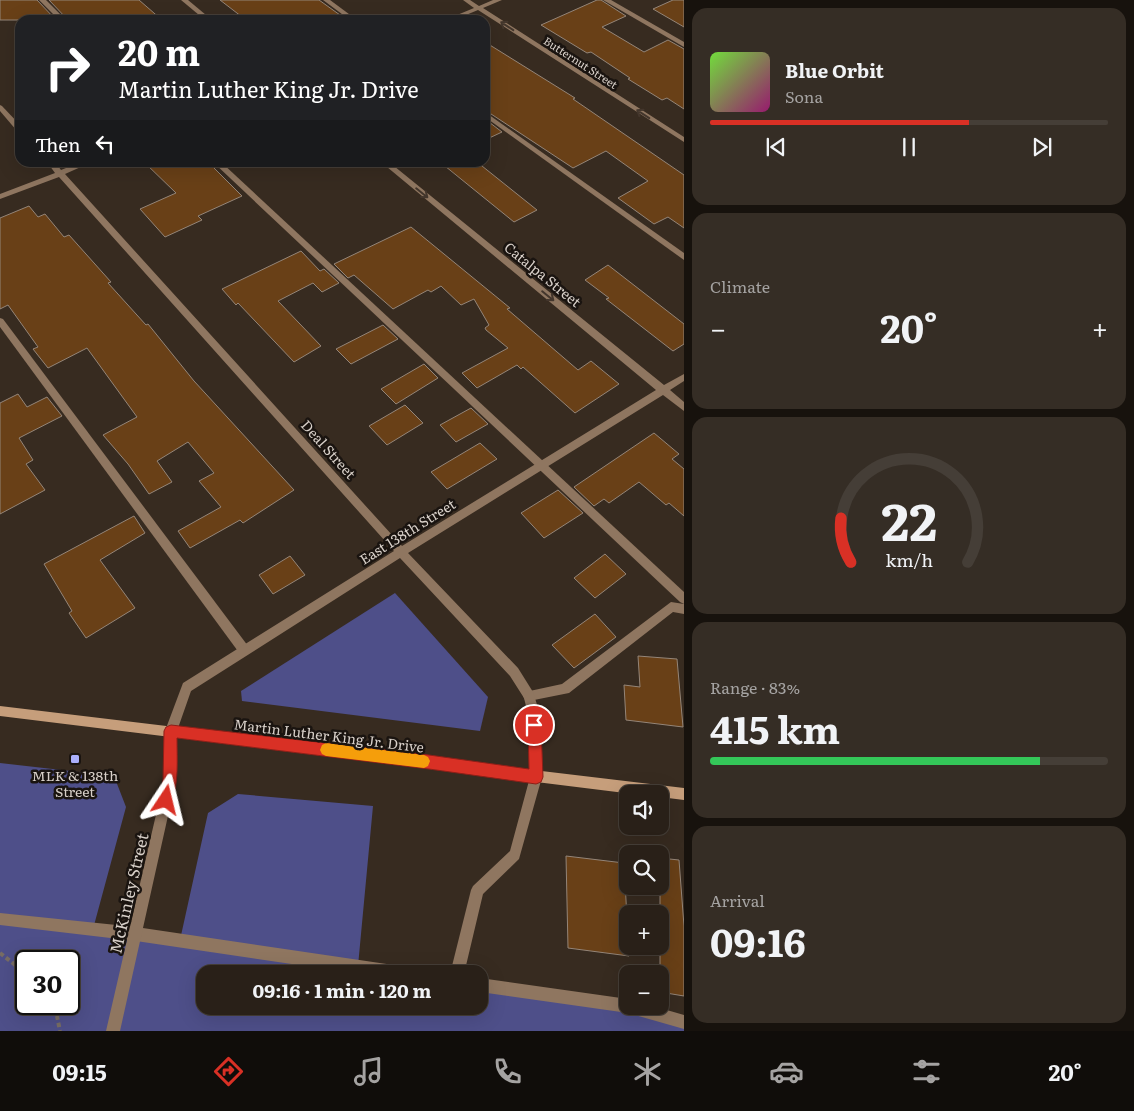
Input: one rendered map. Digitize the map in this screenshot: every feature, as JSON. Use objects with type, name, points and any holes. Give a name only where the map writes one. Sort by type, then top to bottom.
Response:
[{"type":"main road","name":"Martin Luther King Jr. Drive","points":[[0,711],[684,794]]},
{"type":"street","points":[[42,0],[58,15]]},
{"type":"street","points":[[184,0],[203,15]]},
{"type":"street","points":[[326,0],[347,15]]},
{"type":"street","name":"Butternut Street","points":[[466,0],[490,15]]},
{"type":"street","points":[[461,15],[499,0]]},
{"type":"street","points":[[606,0],[684,46]]},
{"type":"street","name":"Butternut Street","points":[[490,15],[684,140]]},
{"type":"street","points":[[0,107],[15,124]]},
{"type":"street","points":[[490,118],[684,257]]},
{"type":"street","name":"Deal Street","points":[[54,167],[401,552],[514,672],[528,696],[534,714],[536,777],[515,855],[477,890],[459,965]]},
{"type":"street","points":[[0,198],[76,167]]},
{"type":"street","points":[[221,167],[684,599]]},
{"type":"street","name":"Catalpa Street","points":[[390,167],[684,407]]},
{"type":"street","points":[[0,321],[244,650]]},
{"type":"street","name":"East 138th Street","points":[[171,731],[187,687],[684,377]]},
{"type":"street","points":[[528,696],[565,688],[671,607],[684,608]]},
{"type":"street","name":"McKinley Street","points":[[113,1031],[170,780],[171,731]]},
{"type":"street","points":[[0,919],[136,934],[346,965]]},
{"type":"street","points":[[488,986],[619,1005]]},
{"type":"street","points":[[660,1015],[684,1022]]},
{"type":"path","points":[[0,953],[15,965]]},
{"type":"path","points":[[56,1015],[60,1031]]},
{"type":"shaded area","points":[[395,593],[488,697],[480,731],[242,701],[241,691]]},
{"type":"shaded area","points":[[0,763],[114,776],[126,807],[93,929],[180,940],[208,813],[238,794],[373,806],[358,965],[196,965],[196,1015],[488,1015],[488,986],[619,1010],[619,1015],[645,1015],[684,1022],[684,1031],[0,1031]]},
{"type":"building","points":[[0,0],[37,0],[51,15],[15,15],[15,20],[0,20]]},
{"type":"building","points":[[49,0],[139,0],[156,15],[63,15]]},
{"type":"building","points":[[220,0],[319,0],[340,15],[240,15]]},
{"type":"building","points":[[597,0],[601,0],[626,16],[602,27],[644,52],[668,40],[684,49],[684,109],[667,98],[662,100],[628,79],[630,78],[591,52],[587,53],[541,25]]},
{"type":"building","points":[[673,0],[684,0],[684,27],[653,9]]},
{"type":"building","points":[[490,45],[575,98],[573,99],[684,175],[684,228],[668,217],[654,224],[618,198],[648,181],[606,151],[573,168],[490,113]]},
{"type":"building","points":[[490,123],[502,132],[490,138]]},
{"type":"building","points":[[149,167],[213,167],[242,196],[198,216],[202,220],[165,237],[140,209],[176,193]]},
{"type":"building","points":[[446,167],[483,167],[537,210],[514,222]]},
{"type":"building","points":[[29,206],[38,217],[45,214],[64,237],[69,235],[111,282],[108,283],[146,325],[148,324],[194,381],[294,490],[243,523],[240,520],[190,548],[178,531],[221,507],[199,481],[214,473],[188,442],[157,461],[172,482],[149,494],[128,464],[103,435],[137,417],[87,348],[48,368],[33,349],[38,347],[8,305],[0,309],[0,218]]},
{"type":"building","points":[[411,227],[510,308],[507,309],[578,370],[591,361],[619,384],[575,413],[523,367],[521,369],[517,365],[477,388],[462,373],[508,348],[486,330],[485,328],[489,325],[474,299],[461,305],[441,286],[431,292],[428,290],[393,309],[354,275],[348,278],[334,264]]},
{"type":"building","points":[[301,251],[320,271],[324,269],[339,283],[322,292],[313,283],[278,301],[321,346],[294,362],[238,303],[236,305],[222,289]]},
{"type":"building","points":[[608,265],[684,324],[684,344],[673,351],[606,299],[609,298],[585,280]]},
{"type":"building","points":[[383,325],[398,339],[351,364],[336,349]]},
{"type":"building","points":[[424,364],[438,378],[396,404],[381,389]]},
{"type":"building","points":[[18,394],[27,407],[47,397],[62,416],[19,438],[33,460],[26,464],[45,490],[0,514],[0,403]]},
{"type":"building","points":[[405,405],[423,423],[387,445],[369,426]]},
{"type":"building","points":[[471,408],[488,424],[456,442],[440,425]]},
{"type":"building","points":[[654,433],[679,454],[672,459],[684,469],[684,516],[669,503],[666,505],[639,482],[609,503],[604,499],[594,506],[574,487]]},
{"type":"building","points":[[480,443],[497,459],[447,489],[431,472]]},
{"type":"building","points":[[558,490],[583,513],[544,538],[521,513]]},
{"type":"building","points":[[134,516],[145,533],[100,560],[135,608],[86,638],[69,613],[72,611],[44,564]]},
{"type":"building","points":[[605,554],[626,574],[595,598],[574,578]]},
{"type":"building","points":[[290,556],[305,575],[273,594],[259,575]]},
{"type":"building","points":[[595,614],[616,637],[574,668],[552,645]]},
{"type":"building","points":[[638,656],[677,659],[683,727],[626,720],[624,685],[640,687]]},
{"type":"building","points":[[566,856],[619,862],[619,895],[626,895],[626,905],[619,905],[619,955],[568,948]]},
{"type":"building","points":[[669,859],[679,860],[684,926],[684,996],[669,994],[669,965],[660,965],[660,955],[669,955],[669,905],[660,905],[660,895],[669,895]]},
{"type":"slow traffic","points":[[326,750],[424,761]]},
{"type":"place","name":"MLK & 138th Street","points":[[75,759]]},
{"type":"route","points":[[166,800],[170,780],[171,731],[429,762],[536,777],[534,725]]}]
